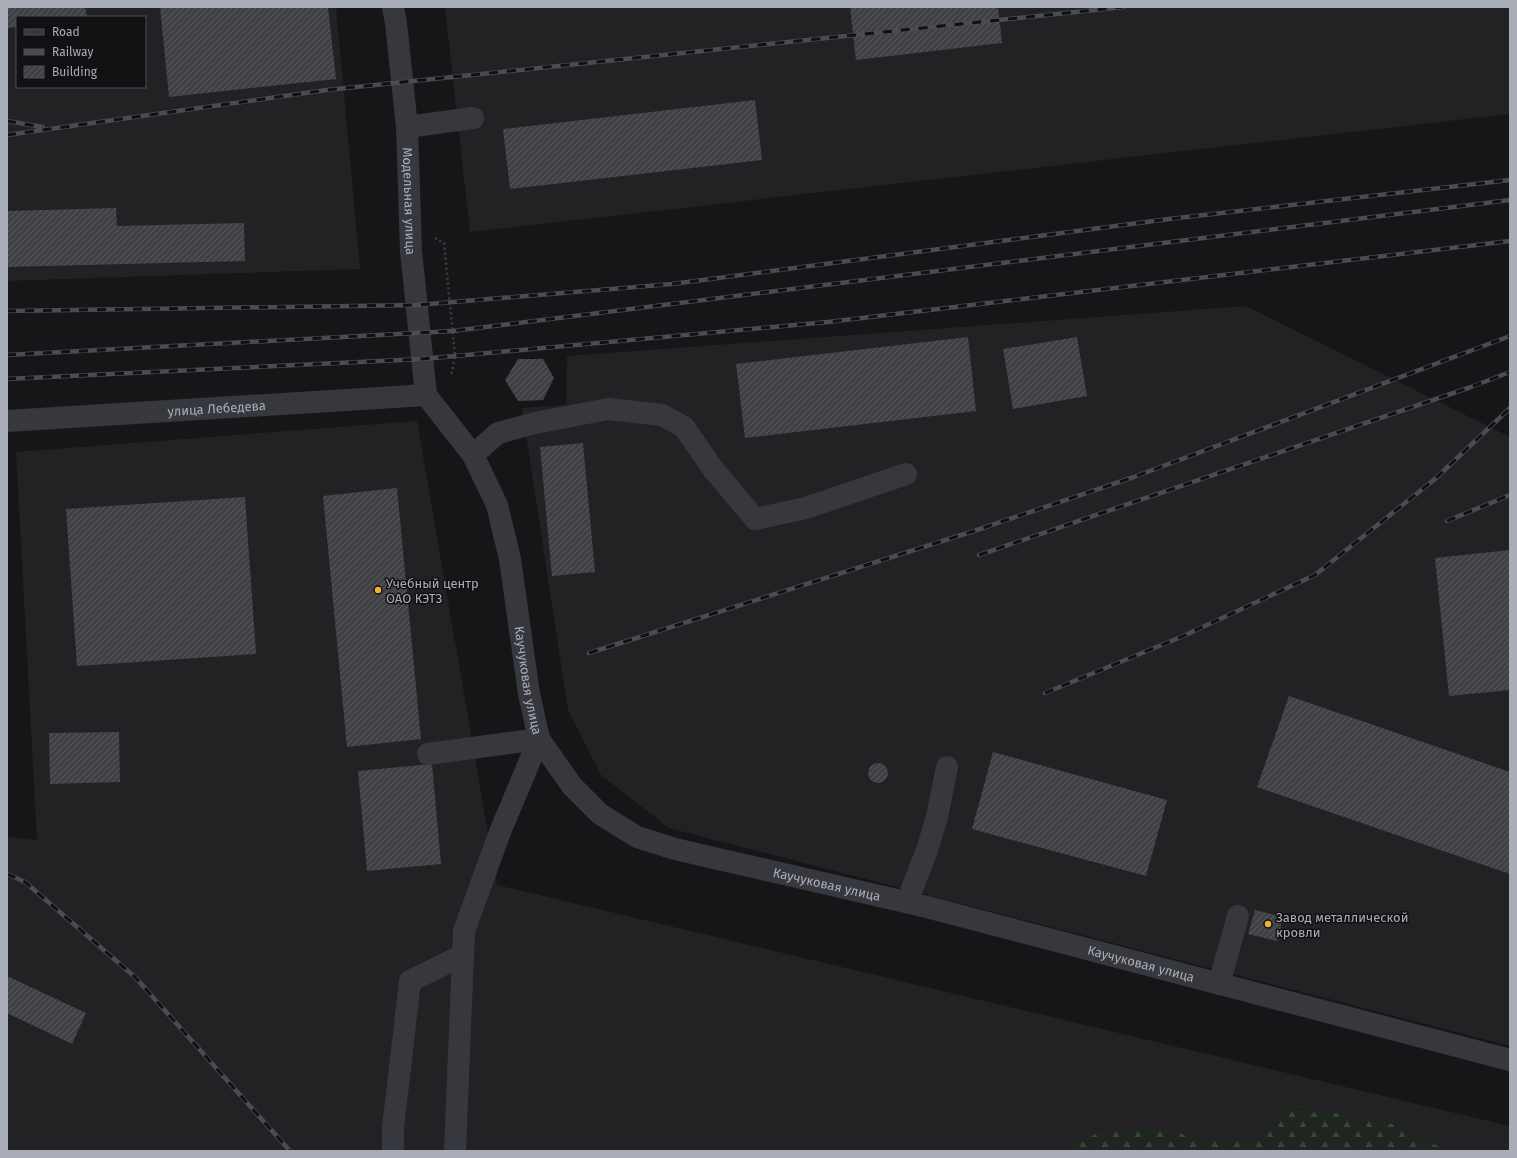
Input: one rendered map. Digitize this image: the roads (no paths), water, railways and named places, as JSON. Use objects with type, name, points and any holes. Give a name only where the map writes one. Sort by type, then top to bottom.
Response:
[{"type":"street","name":"Модельная улица","points":[[393,7],[396,23],[406,127],[411,251],[426,395]]},
{"type":"street","points":[[406,127],[473,118]]},
{"type":"street","name":"улица Лебедева","points":[[7,421],[426,395]]},
{"type":"street","name":"Каучуковая улица","points":[[426,395],[473,455],[497,505],[510,559],[529,694],[539,739],[572,786],[600,814],[637,837],[675,849],[907,902],[1510,1060]]},
{"type":"street","points":[[473,455],[498,433],[535,423],[608,409],[662,415],[684,427],[713,469],[755,519],[806,508],[906,474]]},
{"type":"street","points":[[428,754],[539,739]]},
{"type":"street","points":[[456,1151],[464,931],[500,832],[539,739]]},
{"type":"street","points":[[907,902],[927,850],[937,817],[947,768]]},
{"type":"street","points":[[1219,984],[1238,916]]},
{"type":"street","points":[[393,1151],[393,1128],[410,981],[463,955]]},
{"type":"railway","points":[[7,135],[327,90],[1124,7]]},
{"type":"railway","points":[[7,121],[43,127]]},
{"type":"railway","points":[[7,311],[417,305],[672,284],[1169,219],[1510,180]]},
{"type":"railway","points":[[7,355],[453,331],[1510,200]]},
{"type":"railway","points":[[7,379],[422,359],[828,322],[1510,241]]},
{"type":"railway","points":[[589,653],[974,531],[1134,477],[1510,336]]},
{"type":"railway","points":[[979,555],[1471,387],[1510,372]]},
{"type":"railway","points":[[1045,693],[1181,637],[1315,575],[1435,479],[1510,408]]},
{"type":"railway","points":[[1447,521],[1510,495]]},
{"type":"railway","points":[[7,874],[25,882],[135,977],[290,1151]]},
{"type":"place","name":"Учебный центр ОАО КЭТЗ","points":[[378,590]]},
{"type":"place","name":"Завод металлической кровли","points":[[1268,924]]}]
